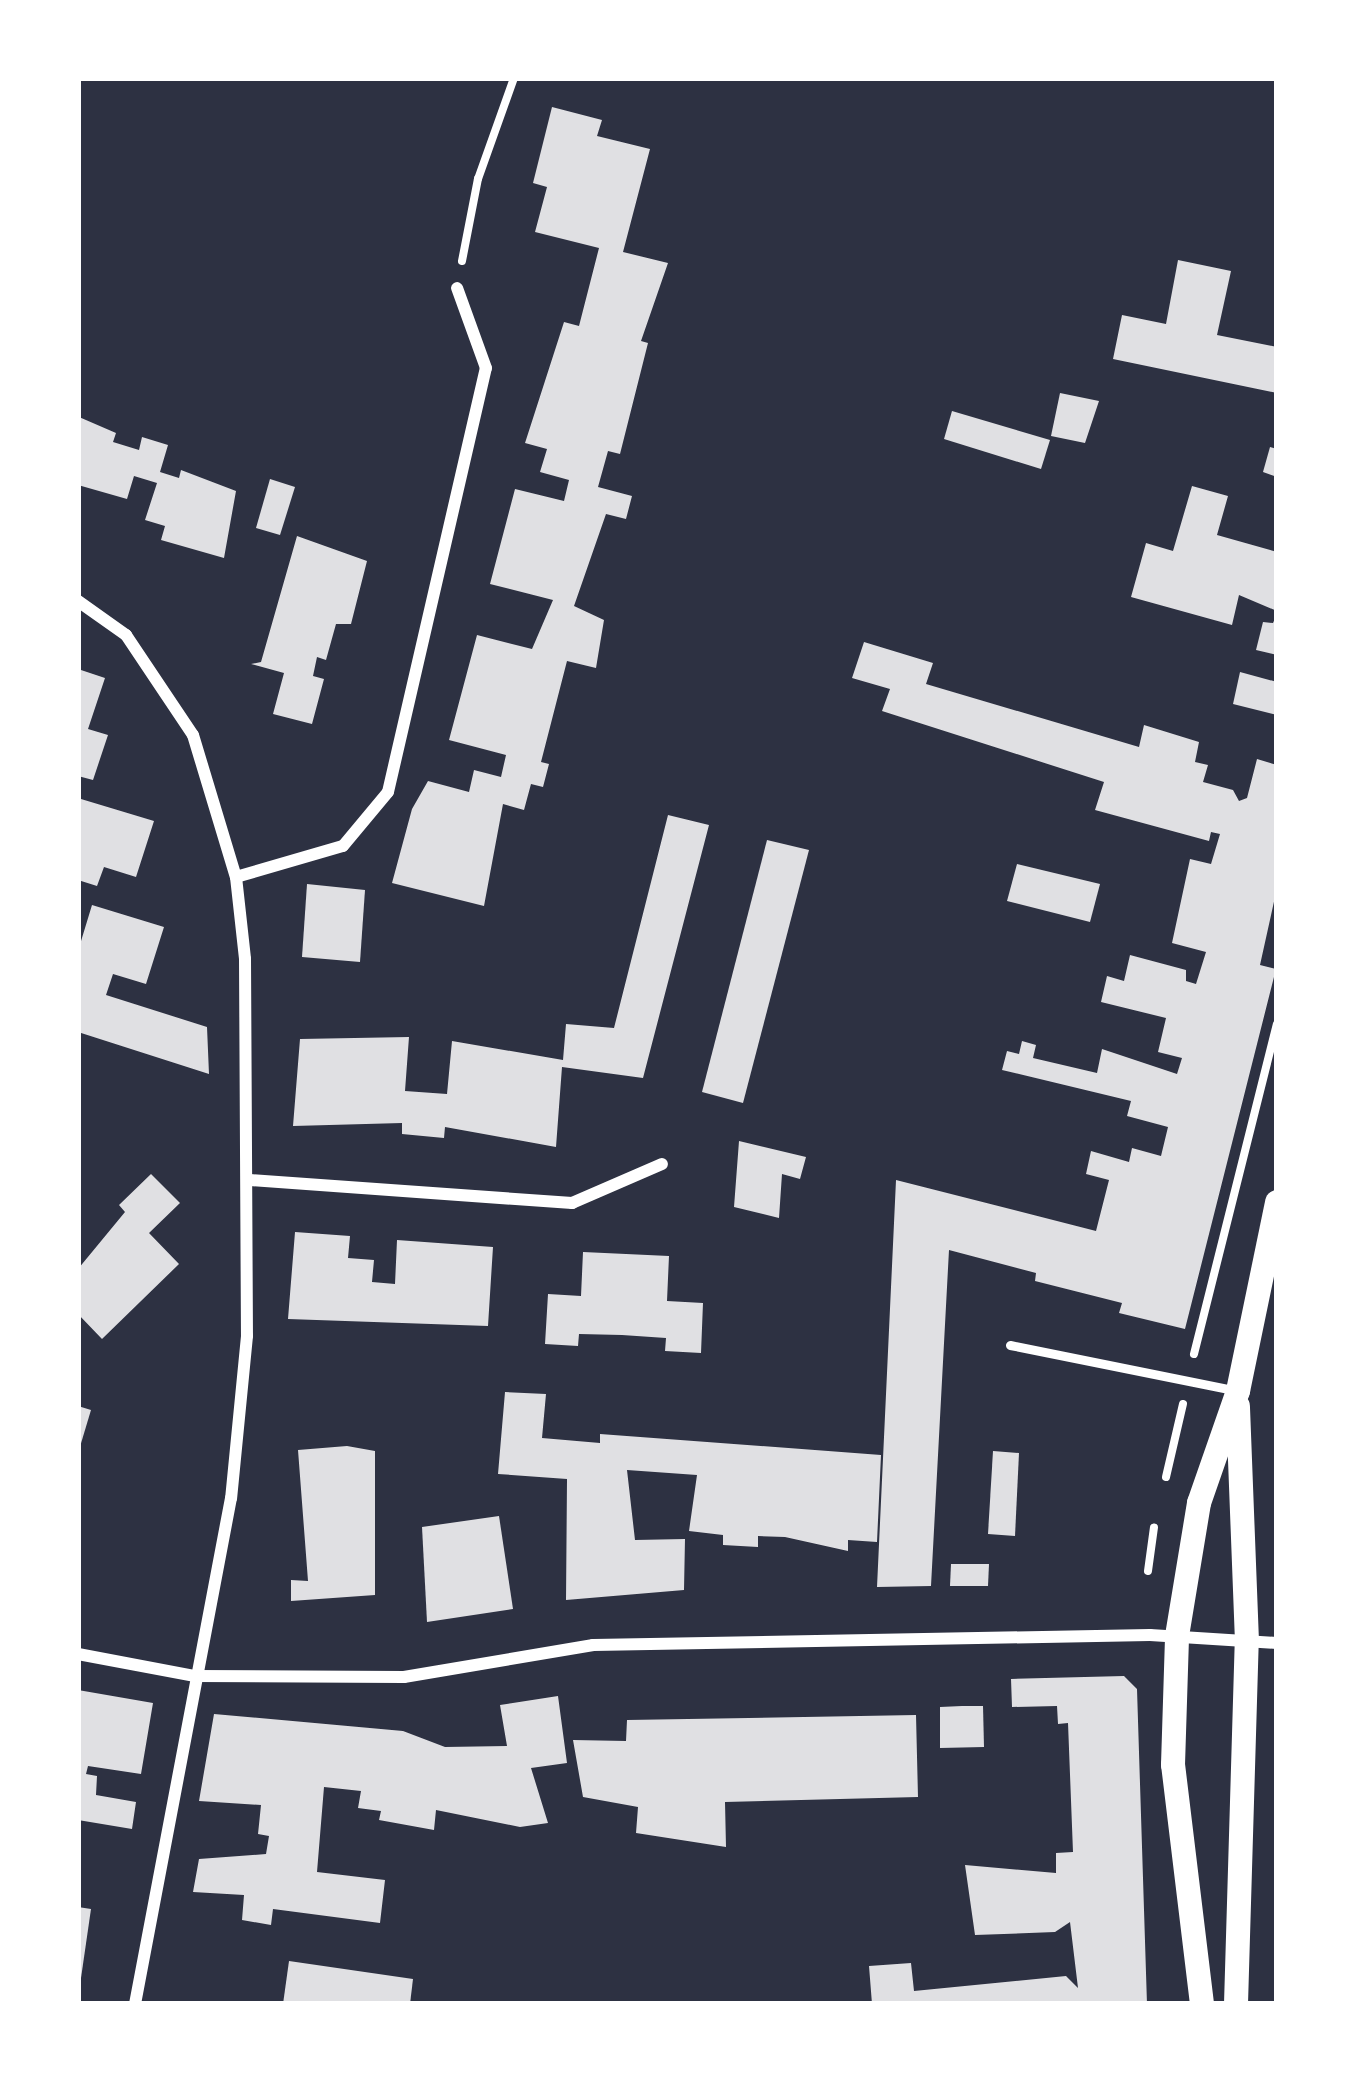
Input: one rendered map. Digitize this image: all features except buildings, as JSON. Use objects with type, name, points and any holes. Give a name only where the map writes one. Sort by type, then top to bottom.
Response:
[{"type":"main road","points":[[1202,2004],[1173,1765],[1177,1636],[1199,1503],[1238,1391],[1277,1202]]},
{"type":"main road","points":[[1236,2004],[1247,1642],[1238,1391]]},
{"type":"street","points":[[236,877],[343,846],[388,792],[486,368],[457,288]]},
{"type":"street","points":[[78,601],[127,635],[177,705],[236,877],[250,1180],[247,1336],[231,1498],[178,1753],[135,2004]]},
{"type":"street","points":[[250,1180],[572,1203],[662,1164]]},
{"type":"street","points":[[78,1654],[194,1676],[404,1677],[593,1645],[1177,1636],[1277,1643]]},
{"type":"lane","points":[[1010,1345],[1238,1391]]},
{"type":"path","points":[[457,288],[478,179],[514,78]]}]
